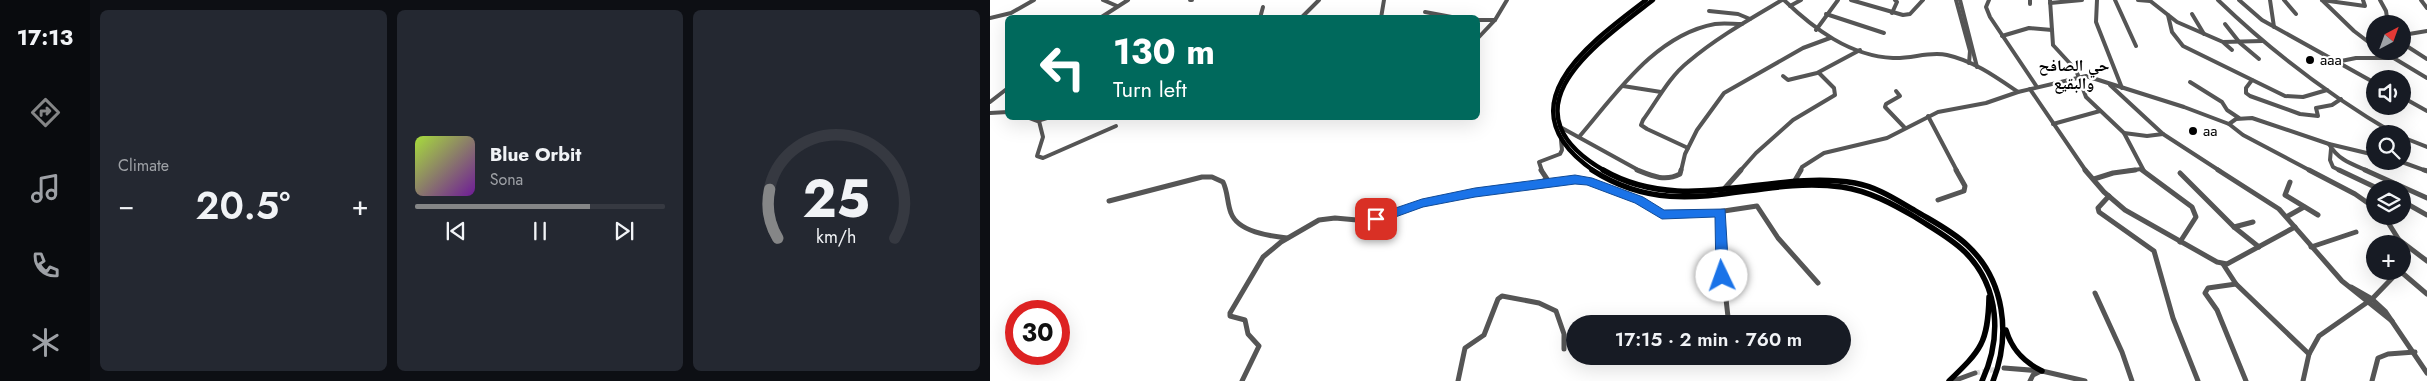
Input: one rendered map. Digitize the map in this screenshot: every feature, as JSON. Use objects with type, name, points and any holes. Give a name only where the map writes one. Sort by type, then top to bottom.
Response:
[{"type":"main road","points":[[1646,0],[1575,59],[1563,74],[1554,91],[1551,107],[1555,129],[1570,151],[1596,172],[1622,186],[1666,197],[1696,197],[1809,185],[1834,186],[1877,196],[1906,212],[1947,237],[1967,254],[1977,267],[1993,305],[1996,335],[1992,362],[1982,381]]},
{"type":"main road","points":[[1653,0],[1574,66],[1561,88],[1557,101],[1557,115],[1561,128],[1569,142],[1581,154],[1607,173],[1631,184],[1676,192],[1824,180],[1857,183],[1875,189],[1912,208],[1957,237],[1978,256],[1993,282],[2011,344],[2027,367],[2042,371]]},
{"type":"main road","points":[[1906,212],[1912,208]]},
{"type":"main road","points":[[1949,381],[1974,359],[1986,341],[1989,319],[1988,292]]},
{"type":"main road","points":[[1993,381],[2003,350],[2003,319]]},
{"type":"street","points":[[990,18],[1015,11],[1034,0]]},
{"type":"street","points":[[1104,0],[1117,6]]},
{"type":"street","points":[[1104,15],[1128,0]]},
{"type":"street","points":[[1303,15],[1319,0]]},
{"type":"street","points":[[1382,15],[1384,0]]},
{"type":"street","points":[[1480,36],[1495,20],[1506,0]]},
{"type":"street","points":[[1688,148],[1641,125],[1662,92],[1687,62],[1742,24],[1783,0],[1816,30],[1860,50],[1893,58],[1940,53],[1977,67],[2018,92]]},
{"type":"street","points":[[1790,6],[1801,0]]},
{"type":"street","points":[[1816,30],[1838,0]]},
{"type":"street","points":[[1851,0],[1892,14],[1908,15],[1923,0]]},
{"type":"street","points":[[1892,14],[1897,2],[1895,0]]},
{"type":"street","points":[[1956,0],[1970,52],[1971,59],[1969,63]]},
{"type":"street","points":[[1960,0],[1977,67]]},
{"type":"street","points":[[1989,0],[1986,9],[2037,87]]},
{"type":"street","points":[[2082,0],[2050,2],[2053,45],[2076,70],[2086,97],[2124,133],[2142,169],[2192,207],[2196,217],[2180,242]]},
{"type":"street","points":[[2097,0],[2096,22],[2117,79],[2126,90],[2126,100]]},
{"type":"street","points":[[2115,0],[2136,46]]},
{"type":"street","points":[[2138,0],[2149,0],[2168,16],[2223,42],[2232,50]]},
{"type":"street","points":[[2218,0],[2262,41],[2327,90],[2381,125]]},
{"type":"street","points":[[2239,0],[2274,27],[2366,78]]},
{"type":"street","points":[[2270,0],[2275,23],[2274,27]]},
{"type":"street","points":[[2284,0],[2296,14]]},
{"type":"street","points":[[2362,0],[2365,6],[2322,0],[2366,40]]},
{"type":"street","points":[[2380,0],[2387,15]]},
{"type":"street","points":[[2421,0],[2427,8]]},
{"type":"street","points":[[1261,15],[1263,7]]},
{"type":"street","points":[[1709,11],[1738,14],[1750,19]]},
{"type":"street","points":[[1425,12],[1441,15]]},
{"type":"street","points":[[1826,14],[1884,33]]},
{"type":"street","points":[[2192,14],[2204,34]]},
{"type":"street","points":[[2168,16],[2168,25],[2183,46],[2252,80],[2291,97],[2303,97],[2327,90]]},
{"type":"street","points":[[1480,20],[1495,20]]},
{"type":"street","points":[[1579,137],[1651,55],[1692,31],[1706,26],[1742,24]]},
{"type":"street","points":[[2225,24],[2240,43],[2259,59]]},
{"type":"street","points":[[2002,36],[2028,28],[2052,30]]},
{"type":"street","points":[[2411,34],[2427,31]]},
{"type":"street","points":[[1561,128],[1642,172],[1663,179],[1679,176],[1688,148],[1699,126],[1724,93],[1803,48],[1830,38]]},
{"type":"street","points":[[2223,42],[2262,41]]},
{"type":"street","points":[[2411,49],[2427,59]]},
{"type":"street","points":[[1783,76],[1791,80],[1819,73],[1860,50]]},
{"type":"street","points":[[2338,61],[2366,58]]},
{"type":"street","points":[[2397,60],[2427,78]]},
{"type":"street","points":[[1724,189],[1756,153],[1793,120],[1835,95],[1834,88],[1819,73]]},
{"type":"street","points":[[1794,182],[1802,167],[1824,153],[1882,140],[1928,116],[1945,110],[1986,104],[2018,92],[2078,76],[2092,77],[2126,90],[2165,100],[2229,124],[2243,136],[2348,190],[2366,202]]},
{"type":"street","points":[[2252,80],[2246,88],[2246,93],[2253,99],[2270,101],[2288,110],[2312,116],[2318,116],[2316,108],[2332,105],[2340,99]]},
{"type":"street","points":[[2190,82],[2222,102],[2227,110],[2239,118],[2262,121],[2330,146],[2366,153]]},
{"type":"street","points":[[2108,83],[2163,134],[2238,184],[2273,204],[2288,216],[2311,247],[2342,281],[2392,321]]},
{"type":"street","points":[[1623,86],[1662,92]]},
{"type":"street","points":[[2030,89],[2053,124],[2108,196],[2120,206],[2180,242],[2223,264],[2236,284],[2256,301],[2309,354]]},
{"type":"street","points":[[990,102],[1005,90]]},
{"type":"street","points":[[1896,91],[1900,96],[1886,104],[1885,107],[1906,128]]},
{"type":"street","points":[[2411,103],[2427,111]]},
{"type":"street","points":[[2053,124],[2100,111]]},
{"type":"street","points":[[990,113],[1005,112]]},
{"type":"street","points":[[1928,116],[1966,187],[1964,191],[1938,200]]},
{"type":"street","points":[[2229,124],[2239,118]]},
{"type":"street","points":[[1036,120],[1039,121],[1042,137],[1037,156],[1043,158],[1116,126]]},
{"type":"street","points":[[2124,133],[2147,136],[2163,134]]},
{"type":"street","points":[[1534,185],[1546,180],[1539,162],[1560,154],[1562,150],[1561,140]]},
{"type":"street","points":[[2411,141],[2427,147]]},
{"type":"street","points":[[2330,146],[2332,167],[2366,183]]},
{"type":"street","points":[[2330,146],[2337,156],[2344,161],[2396,182],[2427,198]]},
{"type":"street","points":[[2411,165],[2427,171]]},
{"type":"street","points":[[2094,179],[2113,173],[2142,169]]},
{"type":"street","points":[[2180,173],[2234,227],[2259,247]]},
{"type":"street","points":[[1108,201],[1202,177],[1215,177],[1225,185],[1231,215],[1234,219],[1256,232],[1288,238]]},
{"type":"street","points":[[1242,381],[1259,346],[1248,334],[1245,320],[1230,316],[1230,313],[1263,257],[1288,238],[1319,220],[1335,218],[1353,222],[1368,221],[1437,200],[1534,185],[1581,180],[1596,183],[1639,200],[1662,215],[1721,212],[1752,206],[1758,207],[1778,238],[1818,283]]},
{"type":"street","points":[[2290,182],[2284,193],[2285,195],[2318,215]]},
{"type":"street","points":[[1639,200],[1644,193]]},
{"type":"street","points":[[2108,196],[2098,208],[2099,212],[2154,251],[2173,318],[2198,381]]},
{"type":"street","points":[[2411,206],[2427,215]]},
{"type":"street","points":[[2288,216],[2304,207]]},
{"type":"street","points":[[1721,212],[1722,269],[1728,315]]},
{"type":"street","points":[[2234,227],[2253,222]]},
{"type":"street","points":[[2223,264],[2232,262],[2295,227]]},
{"type":"street","points":[[2311,247],[2356,232]]},
{"type":"street","points":[[2411,250],[2427,262]]},
{"type":"street","points":[[2303,381],[2309,354],[2319,336],[2372,299],[2391,280]]},
{"type":"street","points":[[2411,280],[2427,294]]},
{"type":"street","points":[[2342,281],[2372,299],[2386,311],[2415,352],[2427,373]]},
{"type":"street","points":[[2236,284],[2208,288],[2206,292],[2217,310],[2246,381]]},
{"type":"street","points":[[2095,293],[2122,352],[2132,381]]},
{"type":"street","points":[[1458,381],[1465,348],[1484,335],[1498,299],[1502,296],[1539,303],[1553,309],[1558,315],[1564,334],[1564,349]]},
{"type":"street","points":[[2372,381],[2378,358],[2388,354],[2415,352]]},
{"type":"street","points":[[2004,368],[2027,367],[2030,380],[2042,371],[2065,378],[2085,381]]},
{"type":"street","points":[[1953,381],[1975,373]]},
{"type":"tunnel","points":[[1975,373],[1998,369]]},
{"type":"place","name":"aaa","points":[[2310,60]]},
{"type":"place","name":"aa","points":[[2193,131]]},
{"type":"district","name":"حي الصافح والبقيع","points":[[2074,74]]},
{"type":"route","points":[[1376,219],[1422,203],[1475,192],[1575,179],[1588,181],[1639,200],[1662,215],[1695,215],[1721,212],[1722,276]]}]
